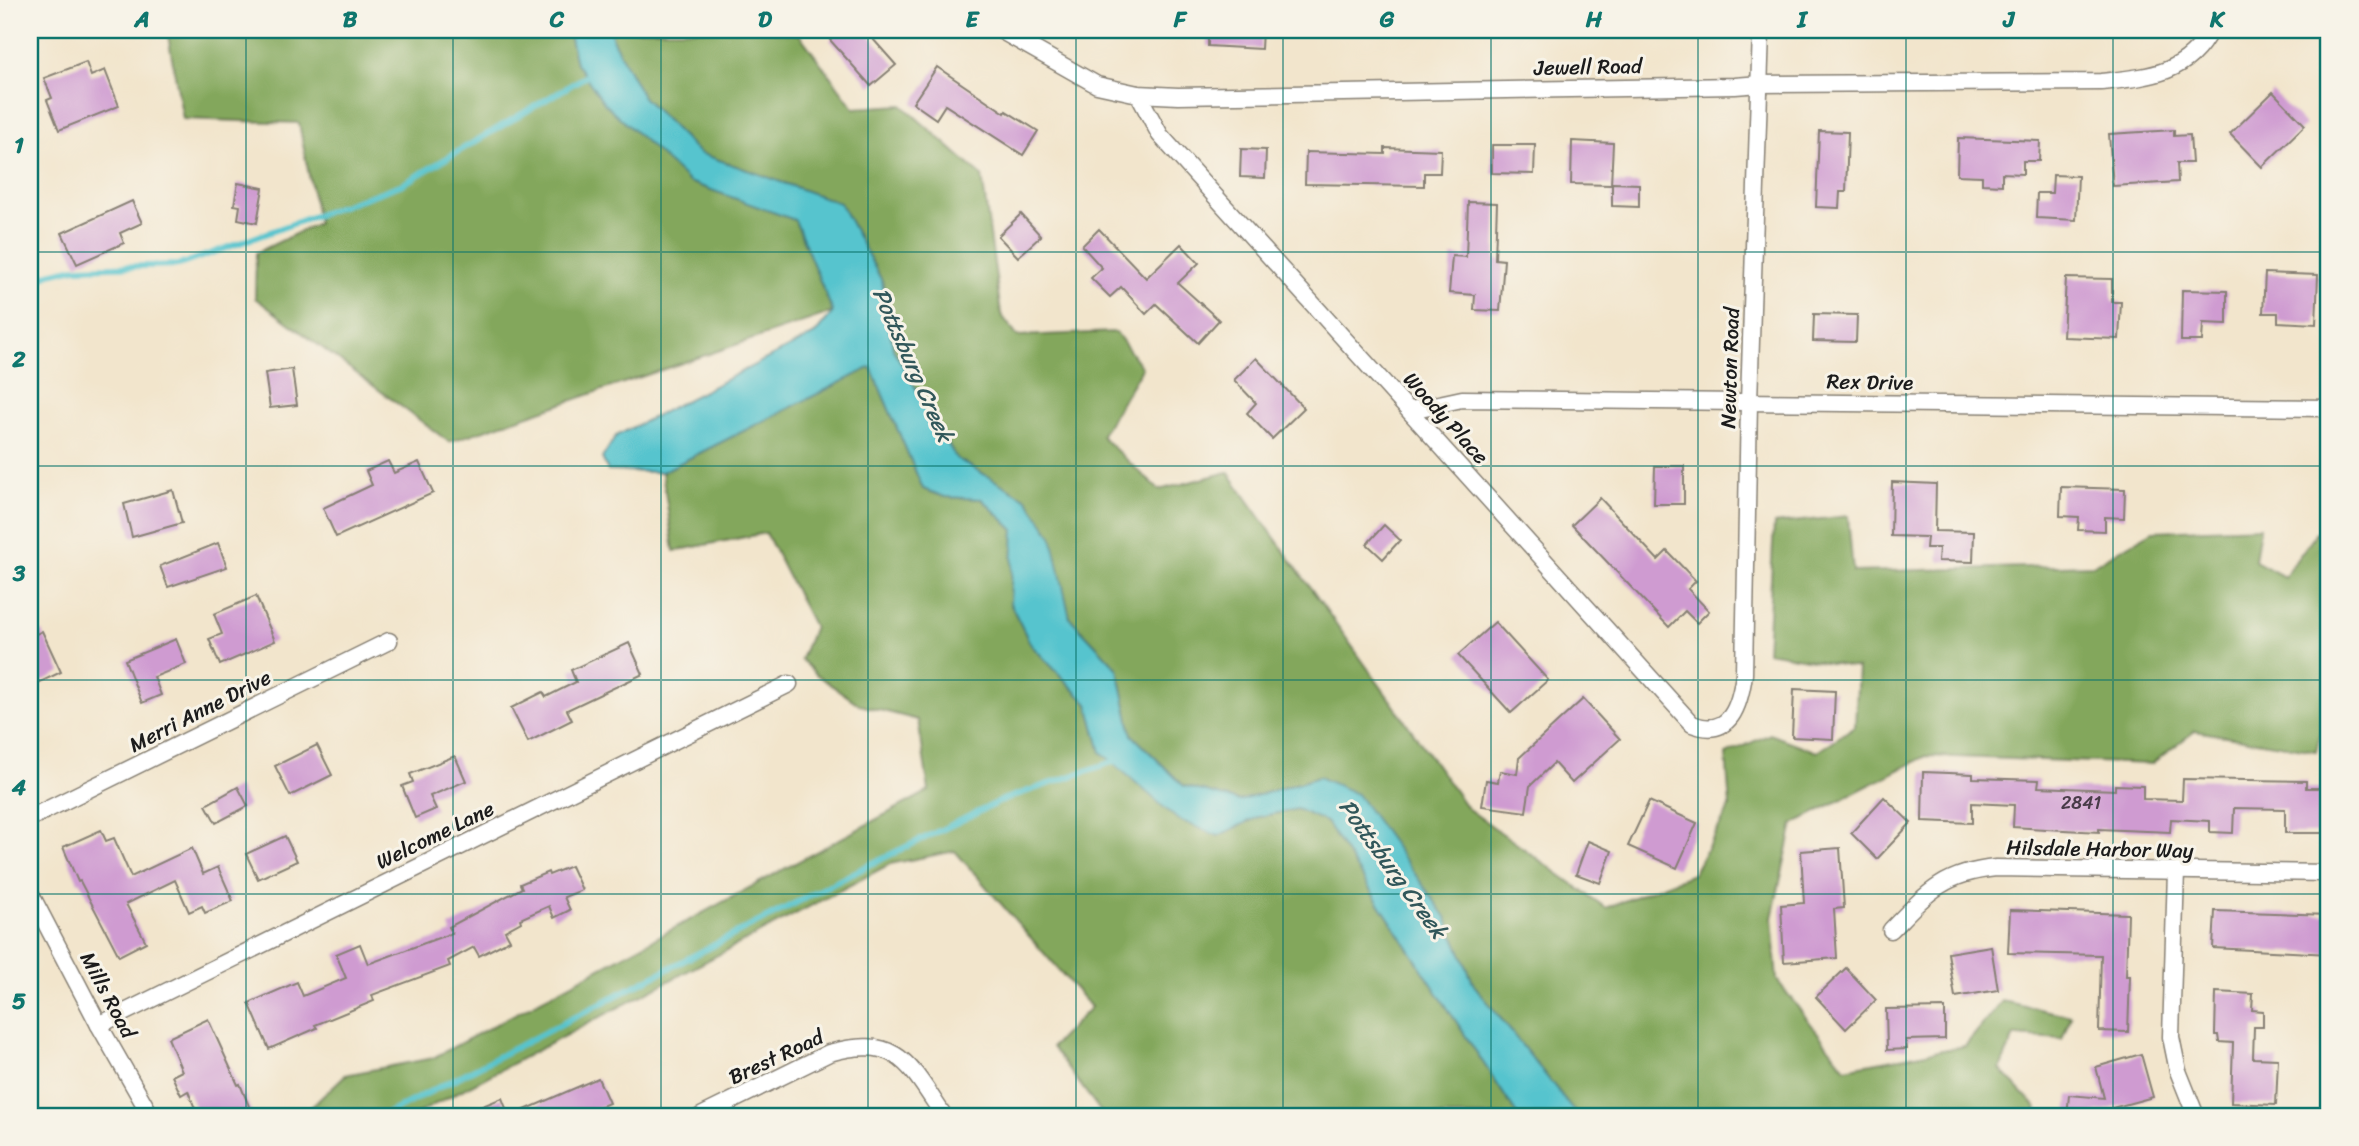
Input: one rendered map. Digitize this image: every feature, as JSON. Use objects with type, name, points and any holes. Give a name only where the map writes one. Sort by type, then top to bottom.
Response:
[{"type":"street","name":"Jewell Road","points":[[1000,30],[1097,85],[1138,94],[1220,95],[1721,86],[1760,83],[2101,82],[2143,77],[2173,68],[2188,59],[2203,44],[2210,30]]},
{"type":"street","name":"Newton Road","points":[[1737,707],[1744,674],[1760,30]]},
{"type":"street","name":"Woody Place","points":[[1138,94],[1160,135],[1692,724],[1704,729],[1716,727],[1727,721],[1737,707]]},
{"type":"street","name":"Rex Drive","points":[[1410,410],[1461,399],[2329,408]]},
{"type":"street","name":"Merri Anne Drive","points":[[30,818],[389,641]]},
{"type":"street","name":"Welcome Lane","points":[[99,1025],[789,684]]},
{"type":"street","name":"Hilsdale Harbor Way","points":[[1891,930],[1929,891],[1971,870],[1996,868],[2329,873]]},
{"type":"street","points":[[2176,871],[2171,1037],[2178,1071],[2196,1116]]},
{"type":"street","name":"Mills Road","points":[[30,893],[99,1025],[151,1116]]},
{"type":"street","name":"Brest Road","points":[[701,1116],[829,1053],[850,1047],[871,1046],[892,1052],[912,1069],[944,1116]]},
{"type":"green space","points":[[167,30],[568,30],[576,63],[689,182],[795,220],[833,312],[449,442],[255,298],[256,253],[318,223],[299,123],[183,119]]},
{"type":"green space","points":[[611,30],[762,30],[799,34],[854,108],[902,105],[982,176],[1001,314],[1017,336],[1116,332],[1142,368],[1101,436],[1159,490],[1228,472],[1467,808],[1606,908],[1693,874],[1730,807],[1726,754],[1770,734],[1817,752],[1855,726],[1858,668],[1767,652],[1774,524],[1848,516],[1853,572],[2093,565],[2153,531],[2260,527],[2255,561],[2284,577],[2316,533],[2329,539],[2329,698],[2316,751],[2195,731],[2151,764],[1926,756],[1793,824],[1772,918],[1777,980],[1845,1068],[1965,1046],[2002,1001],[2071,1016],[2062,1039],[2014,1036],[2000,1069],[2037,1108],[2033,1116],[1578,1116],[1474,985],[1446,917],[1319,777],[1239,801],[1184,786],[1132,735],[1118,669],[1070,618],[1051,536],[1027,499],[956,458],[893,349],[882,281],[840,203],[699,153],[643,97],[613,41]]},
{"type":"green space","points":[[871,367],[923,489],[945,497],[982,499],[1014,530],[1010,603],[1031,645],[1088,704],[1101,752],[1218,836],[1258,817],[1298,809],[1326,822],[1518,1116],[1104,1116],[1052,1047],[1091,1007],[955,851],[890,864],[413,1116],[302,1116],[345,1075],[433,1058],[929,791],[918,720],[860,705],[817,675],[801,659],[814,627],[766,533],[674,551],[662,472]]},
{"type":"water","name":"Pottsburg Creek","points":[[568,30],[611,30],[613,41],[643,97],[699,153],[840,203],[882,281],[893,349],[956,458],[1027,499],[1052,536],[1070,618],[1118,669],[1132,735],[1184,786],[1239,801],[1319,777],[1357,794],[1446,917],[1474,985],[1578,1116],[1518,1116],[1326,822],[1297,809],[1258,817],[1218,836],[1177,819],[1101,752],[1088,704],[1031,645],[1010,603],[1014,530],[982,499],[945,497],[923,489],[871,367],[662,472],[608,471],[602,458],[616,436],[815,334],[833,312],[795,220],[689,182],[604,103],[576,63]]},
{"type":"building","points":[[841,30],[865,30],[896,65],[871,86],[830,40]]},
{"type":"building","points":[[1208,30],[1262,30],[1261,49],[1208,46]]},
{"type":"building","points":[[86,62],[91,76],[105,70],[119,106],[59,130],[47,100],[52,98],[44,78]]},
{"type":"building","points":[[937,67],[1005,113],[1006,111],[1038,131],[1023,155],[945,105],[936,119],[913,103]]},
{"type":"building","points":[[2273,92],[2305,125],[2262,167],[2230,134]]},
{"type":"building","points":[[2174,130],[2174,136],[2190,135],[2192,163],[2177,163],[2178,182],[2113,186],[2109,134]]},
{"type":"building","points":[[1819,131],[1848,132],[1846,192],[1840,192],[1839,208],[1816,207]]},
{"type":"building","points":[[1958,138],[2040,141],[2039,161],[2023,161],[2023,174],[2002,173],[2002,185],[1982,184],[1982,176],[1957,175]]},
{"type":"building","points":[[1572,141],[1613,143],[1611,185],[1571,184]]},
{"type":"building","points":[[1492,145],[1535,145],[1534,174],[1492,173]]},
{"type":"building","points":[[1385,148],[1441,150],[1440,173],[1424,173],[1424,186],[1305,184],[1306,152],[1385,154]]},
{"type":"building","points":[[1241,149],[1266,150],[1265,178],[1240,177]]},
{"type":"building","points":[[2053,175],[2078,176],[2076,220],[2036,218],[2037,193],[2052,193]]},
{"type":"building","points":[[238,183],[263,188],[257,223],[238,219],[240,206],[234,205]]},
{"type":"building","points":[[1612,183],[1639,184],[1639,207],[1612,206]]},
{"type":"building","points":[[132,201],[142,223],[120,233],[124,243],[77,264],[62,233]]},
{"type":"building","points":[[1468,202],[1497,203],[1495,259],[1504,260],[1500,311],[1474,310],[1475,295],[1449,293],[1452,256],[1466,257]]},
{"type":"building","points":[[1021,214],[1041,236],[1018,257],[998,236]]},
{"type":"building","points":[[1099,229],[1146,278],[1181,244],[1199,263],[1178,283],[1219,320],[1198,343],[1156,304],[1146,314],[1121,287],[1110,297],[1091,278],[1102,268],[1082,246]]},
{"type":"building","points":[[2265,273],[2318,275],[2316,324],[2278,322],[2278,313],[2263,313]]},
{"type":"building","points":[[2066,278],[2112,279],[2112,302],[2121,302],[2119,339],[2063,337]]},
{"type":"building","points":[[2182,290],[2227,291],[2227,324],[2203,323],[2202,341],[2181,341]]},
{"type":"building","points":[[1814,314],[1857,315],[1856,342],[1813,341]]},
{"type":"building","points":[[1256,358],[1304,408],[1272,439],[1247,413],[1256,403],[1234,380]]},
{"type":"building","points":[[292,369],[297,405],[270,408],[265,373]]},
{"type":"building","points":[[388,461],[394,473],[419,462],[433,493],[336,537],[323,508],[372,485],[366,471]]},
{"type":"building","points":[[1655,466],[1684,466],[1684,504],[1654,504]]},
{"type":"building","points":[[1892,482],[1936,484],[1935,531],[1974,532],[1973,562],[1938,561],[1939,548],[1926,548],[1927,537],[1891,536]]},
{"type":"building","points":[[2061,487],[2125,489],[2124,518],[2105,517],[2105,531],[2078,530],[2079,517],[2060,516]]},
{"type":"building","points":[[173,490],[182,523],[132,537],[124,504]]},
{"type":"building","points":[[1600,498],[1658,560],[1667,551],[1696,581],[1688,589],[1709,611],[1697,623],[1685,611],[1669,627],[1572,525]]},
{"type":"building","points":[[1384,525],[1400,540],[1383,559],[1367,544]]},
{"type":"building","points":[[218,543],[227,567],[168,587],[160,566]]},
{"type":"building","points":[[256,596],[275,641],[220,665],[209,639],[222,634],[214,614]]},
{"type":"building","points":[[1495,622],[1548,680],[1511,713],[1458,655]]},
{"type":"building","points":[[42,631],[61,672],[30,687],[30,637]]},
{"type":"building","points":[[176,639],[186,664],[154,677],[161,695],[142,703],[125,660]]},
{"type":"building","points":[[629,643],[643,674],[567,710],[572,720],[528,742],[511,708],[543,692],[546,697],[576,682],[571,670]]},
{"type":"building","points":[[1794,689],[1835,691],[1833,739],[1792,737]]},
{"type":"building","points":[[1583,699],[1620,739],[1572,783],[1554,763],[1530,786],[1526,812],[1482,806],[1486,780],[1498,782],[1500,771],[1517,774],[1519,758]]},
{"type":"building","points":[[317,745],[332,775],[290,796],[275,766]]},
{"type":"building","points":[[455,756],[466,781],[430,796],[436,809],[415,818],[402,786],[413,782],[410,774]]},
{"type":"building","points":[[1923,772],[1973,774],[1973,778],[2039,780],[2038,787],[2115,790],[2115,785],[2143,786],[2143,799],[2182,800],[2183,779],[2306,781],[2306,788],[2329,788],[2329,833],[2285,833],[2285,809],[2234,808],[2233,833],[2210,832],[2210,821],[2171,819],[2170,832],[2099,829],[2099,832],[2013,827],[2014,805],[1972,803],[1972,823],[1922,821]]},
{"type":"building","points":[[238,787],[248,806],[216,823],[206,805]]},
{"type":"building","points":[[1884,797],[1911,823],[1877,859],[1851,833]]},
{"type":"building","points":[[1649,801],[1697,823],[1677,868],[1628,846]]},
{"type":"building","points":[[101,830],[106,841],[114,838],[131,877],[192,848],[203,874],[218,867],[233,901],[205,913],[202,906],[189,912],[175,880],[126,904],[146,942],[119,956],[80,881],[78,882],[63,847]]},
{"type":"building","points":[[285,836],[297,861],[258,879],[246,854]]},
{"type":"building","points":[[1588,841],[1612,851],[1600,883],[1576,874]]},
{"type":"building","points":[[1840,848],[1844,908],[1834,909],[1837,958],[1784,962],[1781,905],[1804,903],[1801,851]]},
{"type":"building","points":[[571,866],[582,890],[564,897],[570,910],[554,918],[549,906],[520,919],[521,922],[505,931],[510,940],[479,956],[474,947],[448,961],[450,966],[372,995],[374,1001],[315,1025],[317,1028],[269,1049],[249,1003],[297,982],[303,996],[346,978],[336,954],[360,944],[368,964],[452,933],[449,927],[522,888],[520,884]]},
{"type":"building","points":[[2010,910],[2128,914],[2128,1032],[2099,1031],[2101,955],[2008,953]]},
{"type":"building","points":[[2215,911],[2329,915],[2329,954],[2213,948]]},
{"type":"building","points":[[1991,946],[1998,990],[1955,997],[1948,953]]},
{"type":"building","points":[[1846,968],[1876,1000],[1846,1029],[1816,997]]},
{"type":"building","points":[[2216,992],[2253,994],[2252,1010],[2263,1011],[2263,1027],[2254,1027],[2253,1058],[2278,1059],[2276,1105],[2231,1103],[2233,1043],[2219,1042],[2218,1035],[2215,1035]]},
{"type":"building","points":[[1945,1008],[1945,1039],[1906,1040],[1907,1049],[1887,1050],[1886,1009]]},
{"type":"building","points":[[208,1019],[253,1116],[198,1116],[188,1091],[181,1095],[172,1076],[182,1071],[168,1038]]},
{"type":"building","points":[[2141,1054],[2153,1097],[2083,1116],[2067,1116],[2069,1095],[2104,1098],[2096,1067]]},
{"type":"building","points":[[598,1078],[609,1103],[578,1116],[511,1116]]},
{"type":"building","points":[[502,1098],[509,1116],[458,1116]]},
{"type":"waterway","points":[[30,284],[49,274],[75,268],[179,265],[403,184],[593,72]]},
{"type":"waterway","points":[[383,1116],[871,864],[1005,799],[1118,760]]}]
